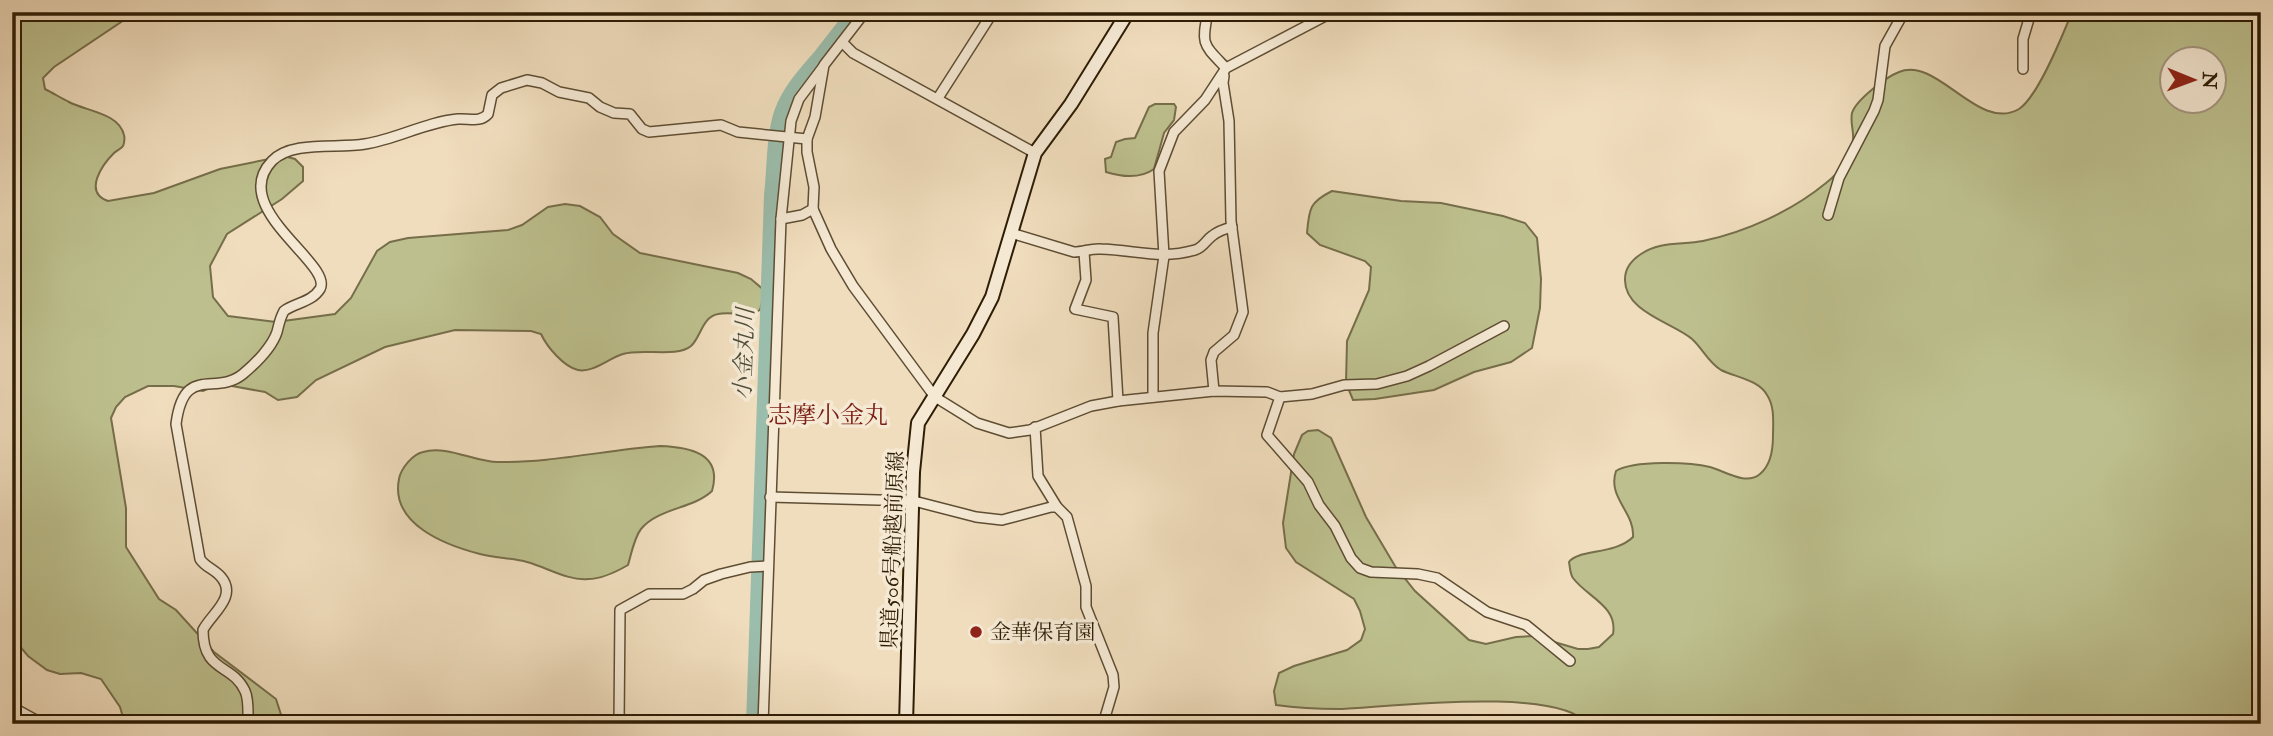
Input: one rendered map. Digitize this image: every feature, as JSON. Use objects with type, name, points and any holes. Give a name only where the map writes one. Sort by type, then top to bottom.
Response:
[{"type":"main road","name":"県道506号船越前原線","points":[[906,724],[913,472],[918,423],[973,334],[992,297],[1035,153],[1076,96],[1128,12]]},
{"type":"street","points":[[763,724],[781,219],[791,121],[799,99],[865,12]]},
{"type":"street","points":[[938,98],[993,12]]},
{"type":"street","points":[[1208,12],[1203,34],[1204,43],[1226,68]]},
{"type":"street","points":[[1153,397],[1153,333],[1164,256],[1160,172],[1174,132],[1205,100],[1226,68],[1333,12]]},
{"type":"street","points":[[1828,215],[1839,178],[1874,111],[1878,100],[1885,46],[1904,12]]},
{"type":"street","points":[[2023,69],[2023,38],[2031,12]]},
{"type":"street","points":[[842,42],[853,53],[1035,153]]},
{"type":"street","points":[[824,65],[815,117],[807,139],[807,152],[814,187],[813,209],[831,249],[853,286],[935,397],[977,423],[995,430],[1009,433],[1035,427],[1091,406],[1118,401],[1214,391],[1267,392],[1280,397],[1312,394],[1344,385],[1377,384],[1407,376],[1504,326]]},
{"type":"street","points":[[1214,391],[1211,360],[1214,352],[1234,335],[1243,312],[1232,227],[1229,121],[1223,83],[1226,68]]},
{"type":"street","points":[[248,724],[246,692],[215,664],[203,642],[203,630],[219,612],[226,590],[222,577],[204,566],[200,559],[176,424],[178,407],[183,396],[193,388],[207,383],[225,382],[241,376],[270,345],[284,311],[302,304],[318,292],[321,285],[321,278],[315,268],[281,230],[266,206],[261,191],[263,174],[272,161],[291,151],[313,147],[362,145],[459,119],[479,120],[488,114],[492,95],[501,88],[527,80],[542,83],[559,92],[589,98],[614,113],[630,114],[642,129],[649,132],[721,125],[737,132],[807,139]]},
{"type":"street","points":[[781,219],[802,215],[813,209]]},
{"type":"street","points":[[1012,233],[1074,252],[1102,249],[1164,256],[1199,249],[1210,237],[1232,227]]},
{"type":"street","points":[[1084,253],[1086,280],[1075,309],[1113,317],[1118,401]]},
{"type":"street","points":[[1280,397],[1267,435],[1308,482],[1319,505],[1335,526],[1346,550],[1360,568],[1371,572],[1418,574],[1437,579],[1488,612],[1526,625],[1570,661]]},
{"type":"street","points":[[1035,427],[1038,476],[1057,507],[1067,517],[1086,586],[1086,607],[1113,675],[1114,687],[1102,724]]},
{"type":"street","points":[[770,497],[914,501],[976,517],[1002,520],[1051,506],[1057,507]]},
{"type":"street","points":[[619,724],[620,610],[649,594],[683,594],[704,580],[750,566],[767,566]]},
{"type":"street","points":[[12,707],[43,724]]},
{"type":"green space","points":[[12,12],[136,12],[54,67],[43,78],[45,89],[69,102],[109,117],[121,128],[123,146],[104,164],[97,178],[97,191],[108,201],[154,193],[220,169],[284,156],[295,159],[303,167],[303,181],[282,199],[227,234],[210,266],[213,297],[228,316],[276,322],[335,314],[351,298],[377,251],[390,242],[408,238],[508,230],[522,225],[548,207],[565,204],[580,206],[600,217],[613,234],[640,253],[738,273],[751,279],[765,291],[760,310],[750,314],[723,313],[713,316],[685,350],[631,352],[584,370],[573,368],[562,361],[541,334],[531,331],[455,330],[385,347],[316,380],[297,397],[278,400],[265,392],[232,386],[214,386],[203,391],[174,386],[148,386],[125,397],[111,418],[126,508],[126,547],[159,599],[176,610],[214,652],[276,699],[284,724],[125,724],[120,707],[101,679],[81,673],[60,674],[47,670],[28,656],[12,637]]},
{"type":"green space","points":[[2072,12],[2261,12],[2261,724],[1588,724],[1570,712],[1543,705],[1509,702],[1432,703],[1340,709],[1276,705],[1274,691],[1279,673],[1347,650],[1361,640],[1365,629],[1354,599],[1296,562],[1286,548],[1283,523],[1294,454],[1302,435],[1318,430],[1331,438],[1366,517],[1395,566],[1415,591],[1469,640],[1486,644],[1534,636],[1578,649],[1599,647],[1613,634],[1611,616],[1573,578],[1569,562],[1580,555],[1617,547],[1633,537],[1630,520],[1615,489],[1616,471],[1635,465],[1676,463],[1710,467],[1748,479],[1764,470],[1773,447],[1772,410],[1770,400],[1763,390],[1753,382],[1721,370],[1692,339],[1641,308],[1627,290],[1625,275],[1630,265],[1641,254],[1655,247],[1703,241],[1752,226],[1813,193],[1844,164],[1853,140],[1852,113],[1859,102],[1899,72],[1914,70],[1928,74],[1973,104],[2004,114],[2019,109],[2034,92]]},
{"type":"green space","points":[[1155,104],[1174,104],[1176,107],[1174,120],[1164,133],[1154,169],[1131,176],[1106,172],[1105,159],[1111,157],[1116,142],[1135,138],[1149,107]]},
{"type":"green space","points":[[1332,191],[1401,201],[1441,203],[1525,223],[1537,238],[1541,279],[1540,308],[1532,348],[1511,362],[1474,372],[1434,390],[1353,400],[1346,383],[1347,341],[1369,290],[1371,267],[1365,261],[1320,245],[1307,233],[1312,207]]},
{"type":"green space","points":[[660,446],[682,448],[708,460],[713,468],[712,491],[695,502],[666,512],[648,522],[636,537],[628,565],[614,573],[593,579],[573,578],[527,562],[486,555],[451,545],[423,530],[411,520],[398,495],[399,479],[405,466],[419,453],[432,450],[487,461],[517,462]]},
{"type":"waterway","name":"小金丸川","points":[[754,724],[772,195],[777,132],[785,105],[794,89],[857,12]]},
{"type":"place","name":"金華保育園","points":[[976,632]]},
{"type":"district","name":"志摩小金丸","points":[[828,415]]}]
